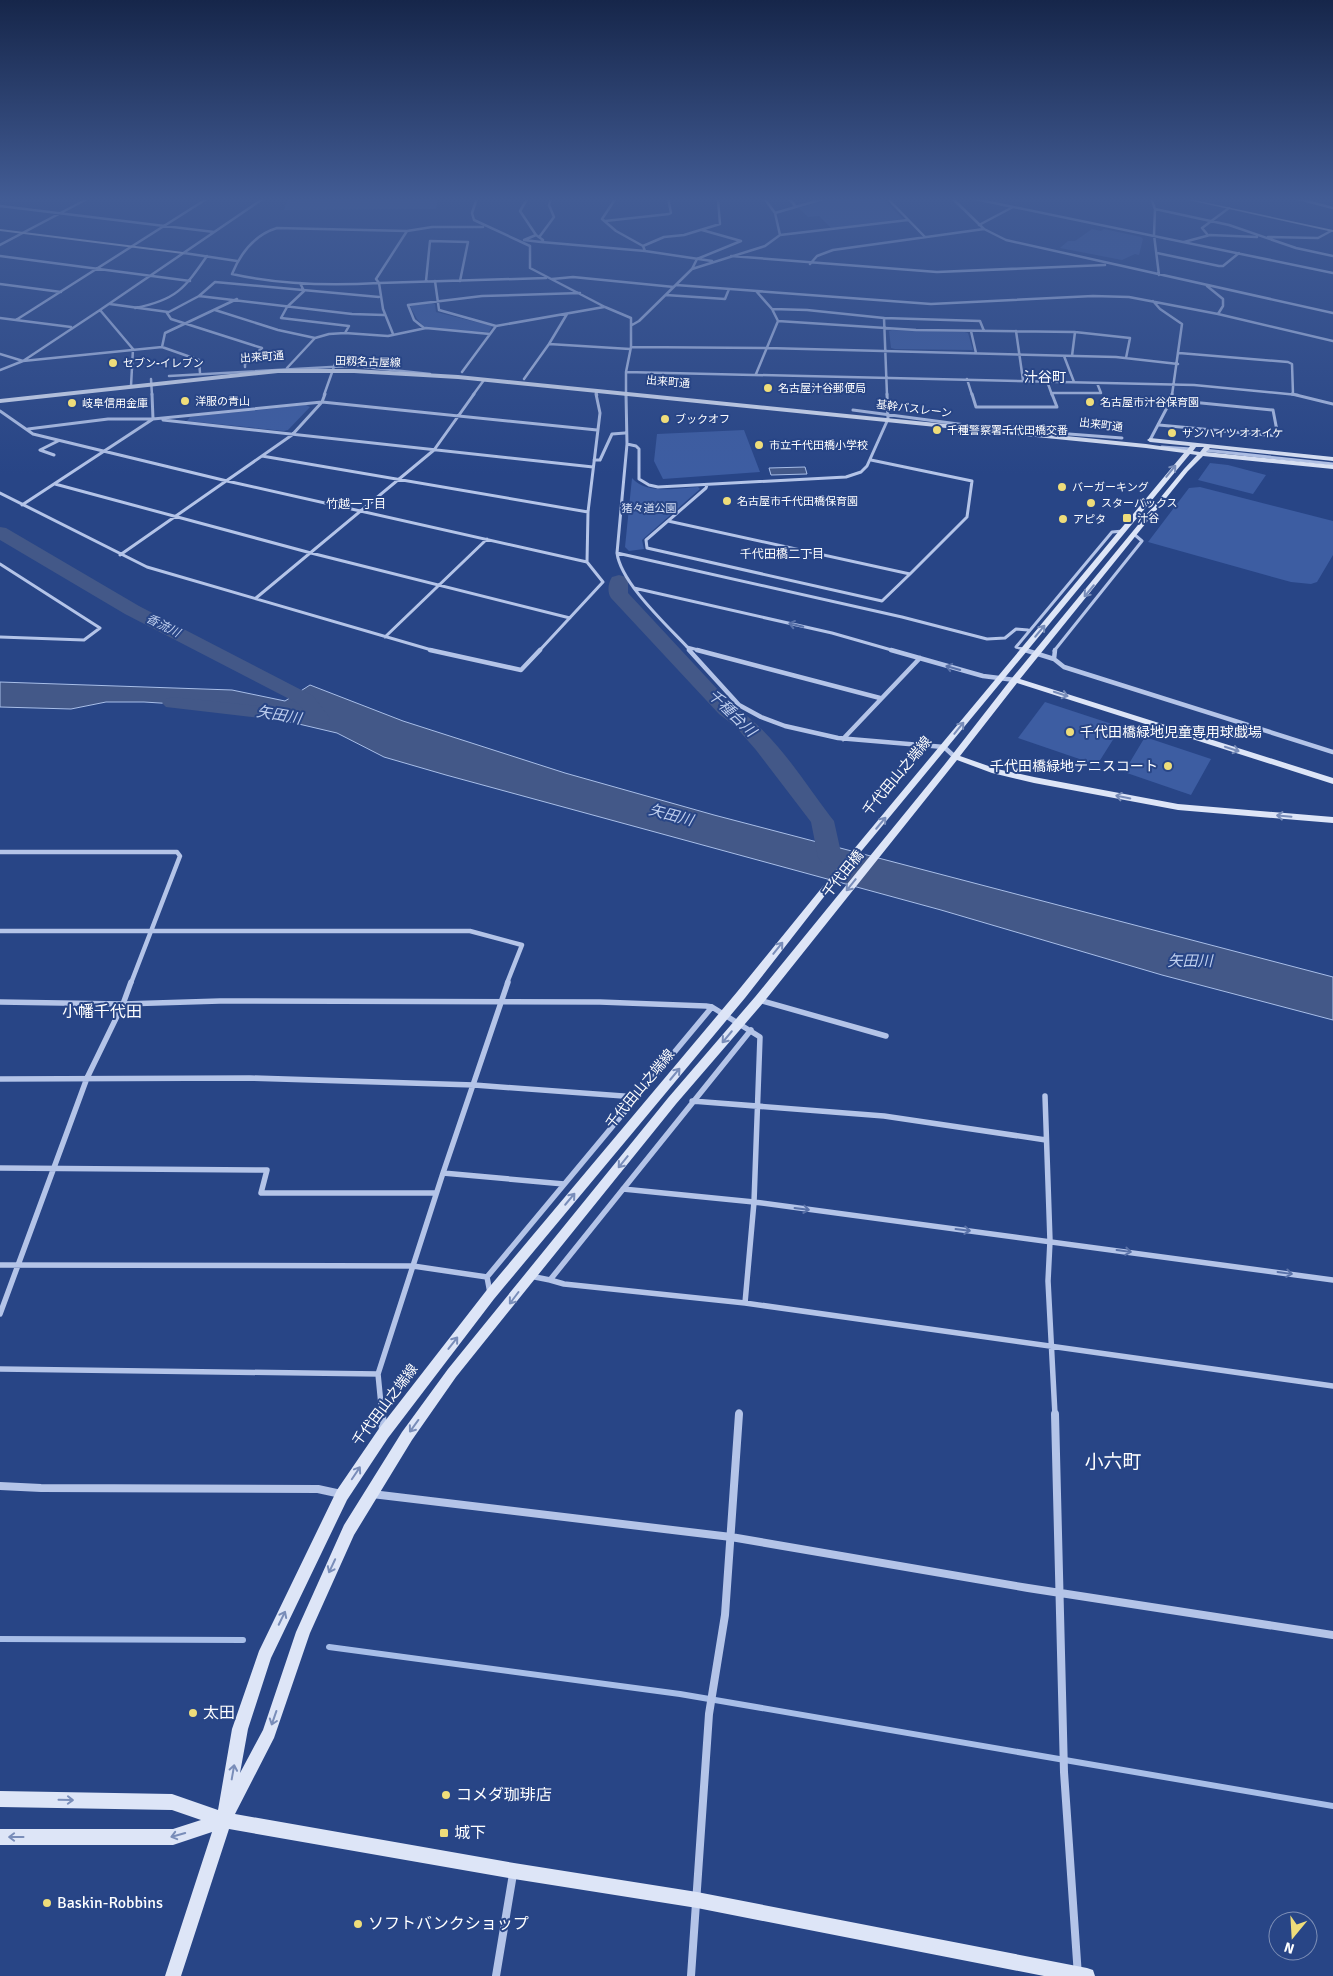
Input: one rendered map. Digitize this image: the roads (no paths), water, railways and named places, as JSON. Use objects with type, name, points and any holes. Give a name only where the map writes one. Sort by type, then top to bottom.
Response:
[{"type":"street","points":[[47,290],[61,292]]},
{"type":"street","points":[[16,320],[64,290]]},
{"type":"street","points":[[0,370],[23,361],[130,290]]},
{"type":"street","points":[[135,308],[156,304],[181,290]]},
{"type":"street","points":[[110,304],[168,312],[199,296],[206,290]]},
{"type":"street","points":[[304,290],[287,307],[281,318],[349,326],[346,333]]},
{"type":"street","points":[[306,290],[379,297]]},
{"type":"street","points":[[379,290],[384,315],[394,334]]},
{"type":"street","points":[[437,290],[439,310],[496,326],[604,307]]},
{"type":"street","points":[[575,290],[604,307],[631,318],[630,348],[626,372],[625,433],[627,444],[617,564],[634,588],[739,705],[751,713],[779,724],[843,739],[944,747],[955,757],[995,771],[1034,780],[1178,807],[1333,820]]},
{"type":"street","points":[[632,325],[639,321],[671,290]]},
{"type":"street","points":[[666,295],[725,298],[728,290]]},
{"type":"street","points":[[745,290],[931,304],[1093,296],[1129,297],[1218,314],[1333,342]]},
{"type":"street","points":[[1212,290],[1223,299],[1223,306],[1218,314]]},
{"type":"street","points":[[1229,290],[1333,313]]},
{"type":"street","points":[[756,291],[772,309],[778,320]]},
{"type":"street","points":[[424,328],[414,320],[408,305],[482,296],[581,293]]},
{"type":"street","points":[[199,296],[237,299],[287,307],[384,315]]},
{"type":"street","points":[[162,346],[165,334],[237,299]]},
{"type":"street","points":[[1148,443],[1171,400],[1175,385],[1182,324],[1153,301]]},
{"type":"street","points":[[772,309],[807,310],[936,321],[980,320],[984,331]]},
{"type":"street","points":[[100,310],[133,350],[131,383]]},
{"type":"street","points":[[215,310],[278,330],[315,338],[346,333],[388,336],[424,328],[490,334]]},
{"type":"street","points":[[168,312],[171,318],[262,348],[245,364],[245,367]]},
{"type":"street","points":[[524,379],[549,344],[567,314]]},
{"type":"street","points":[[0,318],[72,327]]},
{"type":"street","points":[[627,444],[636,446],[639,449],[638,474],[643,483],[658,487],[846,477],[861,472],[871,460],[889,416],[884,318]]},
{"type":"street","points":[[778,320],[885,328],[1075,332],[1130,338],[1126,358]]},
{"type":"street","points":[[756,374],[778,320]]},
{"type":"street","points":[[460,375],[496,326]]},
{"type":"street","points":[[971,331],[976,353]]},
{"type":"street","points":[[1016,331],[1023,380]]},
{"type":"street","points":[[1072,356],[1075,332]]},
{"type":"street","points":[[169,376],[288,368],[315,338]]},
{"type":"street","points":[[549,344],[630,348],[767,348],[1072,356],[1126,358],[1178,364]]},
{"type":"street","points":[[0,354],[23,361],[162,346],[199,360],[200,372]]},
{"type":"street","points":[[1179,353],[1288,362],[1292,364],[1293,394]]},
{"type":"street","points":[[1064,356],[1074,382]]},
{"type":"street","name":"出来町通","points":[[333,367],[367,365],[460,375],[524,379],[626,391],[1148,443],[1333,466]]},
{"type":"street","name":"出来町通","points":[[151,381],[169,376],[245,367],[288,368]]},
{"type":"street","points":[[120,555],[292,434],[322,402],[333,367]]},
{"type":"street","name":"田籾名古屋線","points":[[278,371],[288,368],[333,367],[460,375]]},
{"type":"street","name":"出来町通","points":[[0,396],[278,371]]},
{"type":"street","points":[[626,372],[1194,385],[1293,394],[1333,404]]},
{"type":"street","name":"出来町通","points":[[460,375],[484,380],[596,392],[626,391],[853,410],[889,416],[1033,427],[1205,450],[1333,458]]},
{"type":"street","points":[[967,379],[976,407],[1057,408],[1047,381]]},
{"type":"street","points":[[256,598],[434,450],[484,380]]},
{"type":"street","points":[[151,381],[153,419]]},
{"type":"street","name":"出来町通","points":[[0,401],[131,383]]},
{"type":"street","points":[[1052,393],[1101,393],[1097,383]]},
{"type":"street","points":[[587,562],[588,512],[596,430],[600,413],[596,392]]},
{"type":"street","points":[[1159,424],[1278,436],[1273,410],[1171,400]]},
{"type":"street","points":[[28,429],[108,419],[153,419],[322,402],[596,430]]},
{"type":"street","points":[[0,411],[33,434],[59,441],[360,512],[587,562],[603,582],[521,670],[417,647],[146,567],[0,493]]},
{"type":"street","points":[[22,504],[105,452],[153,419],[593,467]]},
{"type":"street","points":[[594,460],[600,460],[612,434],[625,433]]},
{"type":"street","points":[[54,455],[40,450],[59,441]]},
{"type":"street","name":"千代田山之端線","points":[[173,1976],[224,1820],[240,1728],[264,1656],[342,1494],[383,1434],[490,1295],[741,995],[827,887],[1191,448]]},
{"type":"street","points":[[955,757],[1022,671],[1205,450]]},
{"type":"street","points":[[262,456],[397,481],[588,512]]},
{"type":"street","points":[[707,485],[706,488],[646,540],[647,548],[882,601],[967,517],[972,481],[871,460]]},
{"type":"street","points":[[55,484],[311,553],[570,618]]},
{"type":"street","points":[[668,521],[910,574]]},
{"type":"street","points":[[1123,531],[1112,532],[1028,630],[1016,647],[1054,659],[1064,667],[1333,752]]},
{"type":"street","points":[[1054,659],[1054,651],[1142,541],[1135,535]]},
{"type":"street","points":[[385,637],[487,539]]},
{"type":"street","points":[[617,553],[892,614],[987,639],[1005,638],[1016,629],[1028,630]]},
{"type":"street","points":[[0,564],[100,628],[84,640],[0,637]]},
{"type":"street","points":[[634,588],[832,633],[983,676],[1015,680],[1333,781]]},
{"type":"street","points":[[687,647],[880,698]]},
{"type":"street","points":[[843,739],[920,658]]},
{"type":"street","name":"千代田橋","points":[[759,1000],[955,757]]},
{"type":"street","points":[[0,852],[177,852],[180,856],[123,1004],[87,1078],[53,1168],[20,1265],[0,1314]]},
{"type":"street","points":[[0,932],[470,931],[522,945],[500,1003],[474,1085],[436,1193],[378,1374],[383,1434]]},
{"type":"street","points":[[759,1000],[886,1036]]},
{"type":"street","name":"千代田山之端線","points":[[224,1820],[269,1733],[303,1632],[349,1530],[407,1436],[435,1397],[530,1276],[672,1101],[759,1000]]},
{"type":"street","points":[[0,1002],[123,1004],[220,1001],[600,1002],[712,1007],[752,1030],[760,1037],[754,1158],[754,1202],[746,1303]]},
{"type":"street","points":[[490,1295],[487,1277],[712,1007]]},
{"type":"street","points":[[550,1280],[692,1101],[752,1030]]},
{"type":"street","points":[[0,1079],[250,1078],[474,1085],[637,1097]]},
{"type":"street","points":[[0,1799],[172,1802],[224,1820],[514,1871],[697,1900],[1081,1975],[1063,1749],[1060,1592],[1048,1282],[1050,1241],[1045,1096]]},
{"type":"street","points":[[692,1101],[884,1116],[1046,1140]]},
{"type":"street","points":[[0,1168],[267,1170],[261,1193],[436,1193]]},
{"type":"street","points":[[443,1173],[564,1184]]},
{"type":"street","points":[[623,1189],[754,1202],[1333,1280]]},
{"type":"street","points":[[0,1265],[412,1266],[487,1277]]},
{"type":"street","points":[[530,1276],[564,1284],[746,1303],[1333,1386]]},
{"type":"street","points":[[0,1369],[378,1374]]},
{"type":"street","points":[[691,1976],[709,1710],[725,1615],[739,1412]]},
{"type":"street","points":[[0,1486],[51,1488],[318,1489],[342,1494]]},
{"type":"street","points":[[371,1494],[731,1537],[1028,1588],[1333,1636]]},
{"type":"street","points":[[0,1837],[173,1838],[224,1820]]},
{"type":"street","points":[[496,1976],[514,1871]]},
{"type":"water","points":[[805,467],[807,474],[771,475],[769,468]]},
{"type":"water","name":"矢田川","points":[[0,682],[232,690],[285,701],[310,685],[403,721],[565,773],[714,815],[1333,977],[1333,1020],[1162,975],[941,910],[446,775],[384,757],[337,733],[286,721],[286,717],[240,708],[144,702],[106,702],[71,709],[0,707]]},
{"type":"waterway","name":"香流川","points":[[0,532],[132,610],[306,700],[319,718]]},
{"type":"waterway","name":"千種台川","points":[[619,581],[618,594],[726,710],[744,722],[764,745],[822,821],[830,857]]},
{"type":"waterway","name":"矢田川","points":[[173,703],[278,714]]},
{"type":"waterway","points":[[0,1639],[243,1640]]},
{"type":"waterway","points":[[329,1647],[680,1694],[1333,1806]]},
{"type":"place","name":"セブン-イレブン","points":[[113,363]]},
{"type":"place","name":"名古屋汁谷郵便局","points":[[768,388]]},
{"type":"place","name":"洋服の青山","points":[[185,401]]},
{"type":"place","name":"名古屋市汁谷保育園","points":[[1090,402]]},
{"type":"place","name":"岐阜信用金庫","points":[[72,403]]},
{"type":"place","name":"ブックオフ","points":[[665,419]]},
{"type":"place","name":"千種警察署千代田橋交番","points":[[937,430]]},
{"type":"place","name":"サンハイツ オオイケ","points":[[1172,433]]},
{"type":"place","name":"市立千代田橋小学校","points":[[759,445]]},
{"type":"place","name":"バーガーキング","points":[[1062,487]]},
{"type":"place","name":"名古屋市千代田橋保育園","points":[[727,501]]},
{"type":"place","name":"スターバックス","points":[[1091,503]]},
{"type":"place","name":"汁谷","points":[[1127,518]]},
{"type":"place","name":"アピタ","points":[[1063,519]]},
{"type":"place","name":"千代田橋緑地児童専用球戯場","points":[[1070,732]]},
{"type":"place","name":"千代田橋緑地テニスコート","points":[[1168,766]]},
{"type":"place","name":"太田","points":[[193,1713]]},
{"type":"place","name":"コメダ珈琲店","points":[[446,1795]]},
{"type":"place","name":"城下","points":[[444,1833]]},
{"type":"place","name":"Baskin-Robbins","points":[[47,1903]]},
{"type":"place","name":"ソフトバンクショップ","points":[[358,1924]]},
{"type":"district","name":"汁谷町","points":[[1045,377]]},
{"type":"district","name":"竹越一丁目","points":[[356,504]]},
{"type":"district","name":"千代田橋二丁目","points":[[782,554]]},
{"type":"district","name":"小幡千代田","points":[[102,1012]]},
{"type":"district","name":"小六町","points":[[1113,1462]]},
{"type":"park label","name":"猪々道公園","points":[[649,508]]}]
